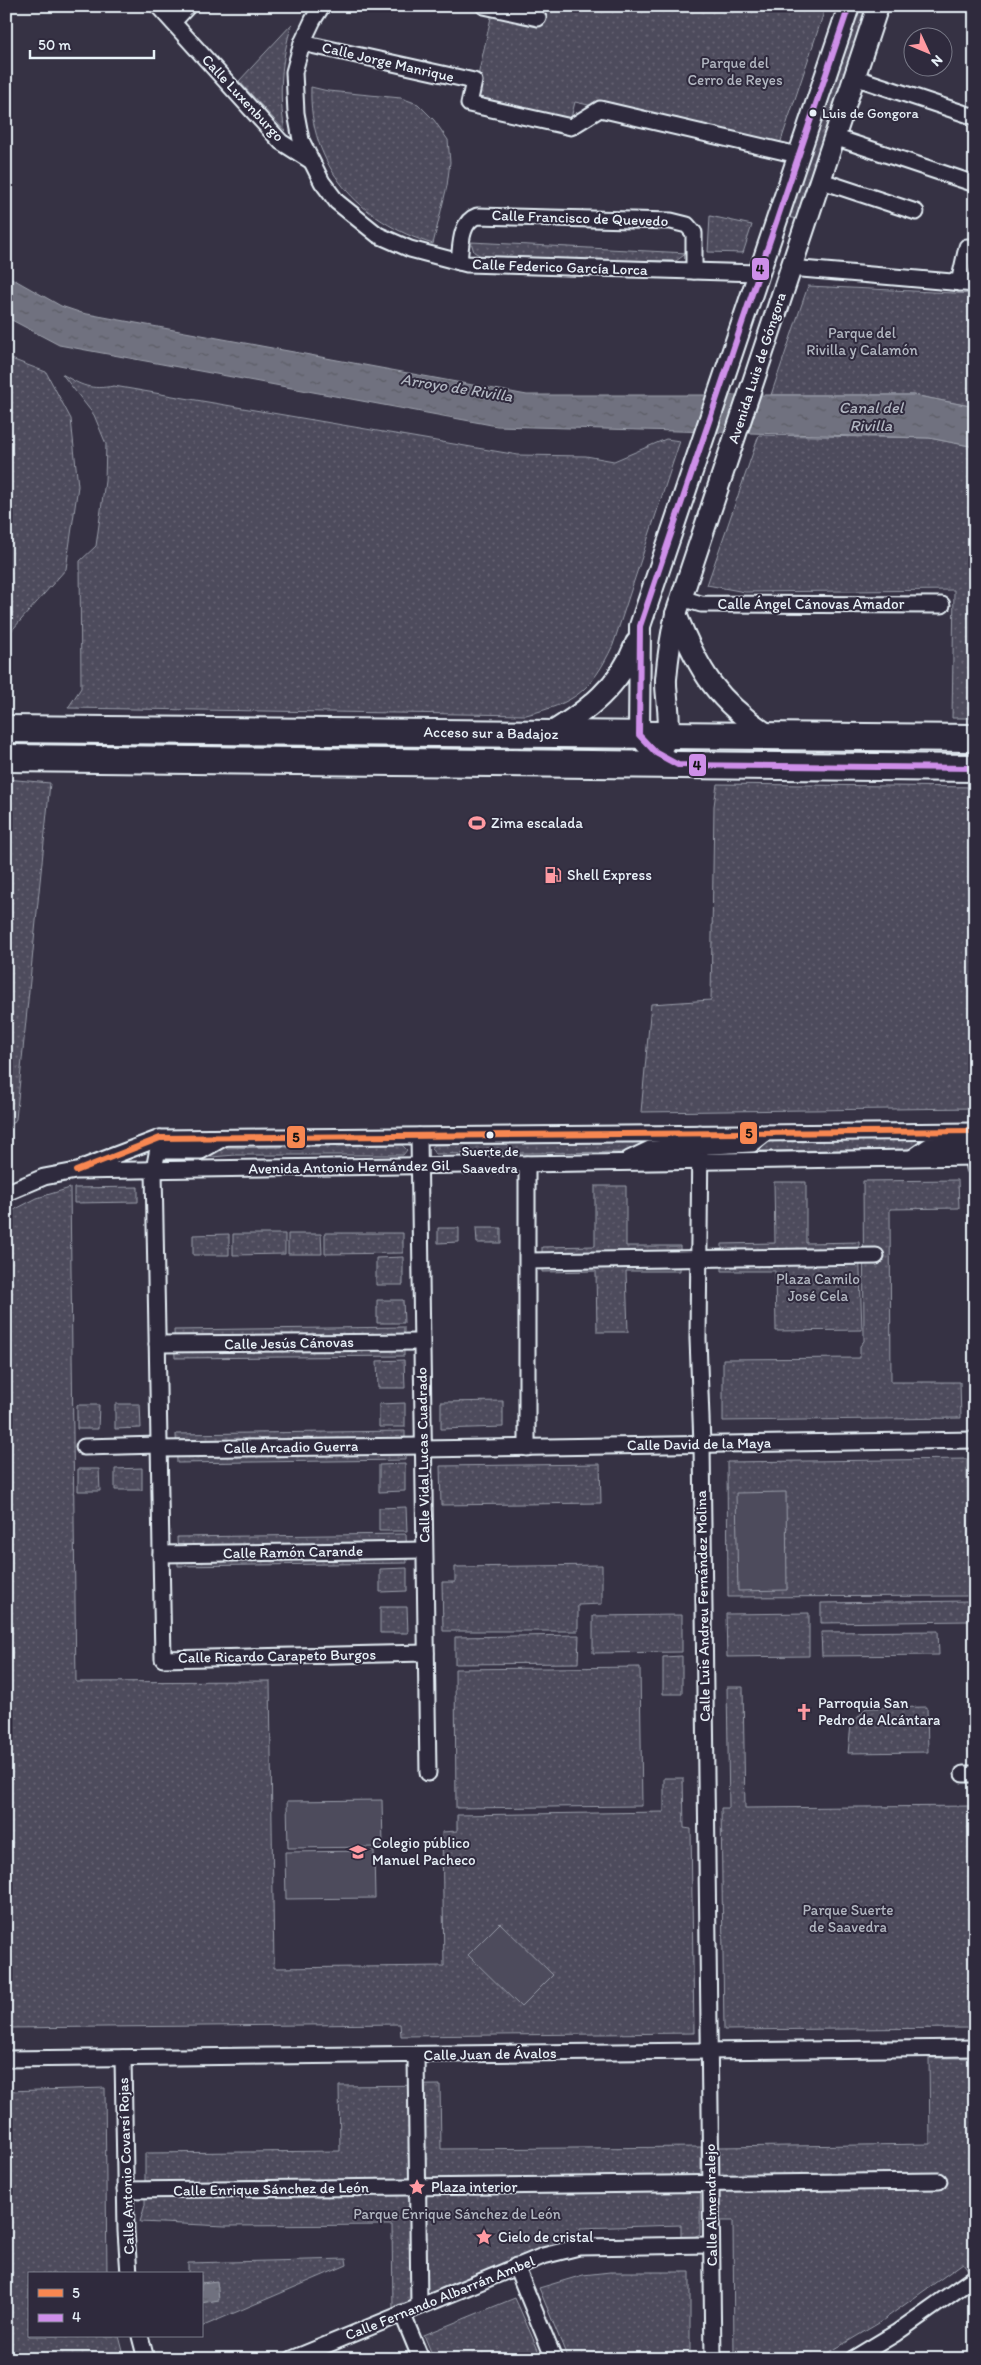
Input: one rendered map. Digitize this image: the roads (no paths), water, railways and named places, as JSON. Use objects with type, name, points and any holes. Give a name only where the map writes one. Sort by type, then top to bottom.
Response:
[{"type":"highway","name":"Acceso sur a Badajoz","points":[[6,729],[549,734],[654,741],[770,736],[975,738]]},
{"type":"highway","name":"Acceso sur a Badajoz","points":[[6,758],[975,768]]},
{"type":"main road","name":"Avenida Luis de Góngora","points":[[654,741],[666,681],[671,636],[679,606],[752,381],[878,6]]},
{"type":"main road","name":"Avenida Luis de Góngora","points":[[654,741],[640,626],[847,7]]},
{"type":"main road","points":[[679,606],[697,661],[713,686],[731,708],[770,736]]},
{"type":"main road","points":[[549,734],[592,706],[606,693],[626,664],[640,634]]},
{"type":"main road","points":[[630,764],[654,741],[663,759],[678,765]]},
{"type":"street","name":"Calle Luxenburgo","points":[[158,6],[282,142],[312,162]]},
{"type":"street","points":[[173,22],[188,6]]},
{"type":"street","name":"Calle Federico García Lorca","points":[[322,6],[302,43],[294,72],[296,113],[301,140],[322,182],[337,202],[378,235],[410,249],[467,264],[757,273]]},
{"type":"street","points":[[484,6],[538,18]]},
{"type":"street","name":"Calle Jorge Manrique","points":[[302,43],[474,81],[469,104],[571,127],[600,109],[798,155]]},
{"type":"street","points":[[854,77],[975,117]]},
{"type":"street","points":[[834,137],[975,184]]},
{"type":"street","points":[[819,180],[916,212]]},
{"type":"street","name":"Calle Francisco de Quevedo","points":[[459,262],[464,228],[471,218],[482,214],[671,221],[687,225],[694,234],[694,271]]},
{"type":"street","points":[[959,283],[967,247],[975,247]]},
{"type":"street","points":[[790,268],[975,284]]},
{"type":"street","name":"Calle Ángel Cánovas Amador","points":[[679,606],[701,604],[942,605]]},
{"type":"street","name":"Avenida Antonio Hernández Gil","points":[[76,1170],[622,1162],[766,1133],[975,1147]]},
{"type":"street","name":"Avenida Antonio Hernández Gil","points":[[6,1193],[44,1176],[76,1170],[160,1144],[223,1138],[419,1136],[912,1157],[975,1147]]},
{"type":"street","name":"Calle Vidal Lucas Cuadrado","points":[[419,1136],[428,1773]]},
{"type":"street","name":"Calle Ricardo Carapeto Burgos","points":[[160,1144],[154,1170],[163,1659],[426,1653]]},
{"type":"street","name":"Calle Luis Andreu Fernández Molina","points":[[699,1147],[698,1258],[702,1444],[708,2051]]},
{"type":"street","points":[[975,1147],[975,1168]]},
{"type":"street","points":[[527,1164],[528,1448]]},
{"type":"street","points":[[528,1261],[876,1256]]},
{"type":"street","name":"Calle Jesús Cánovas","points":[[157,1344],[422,1342]]},
{"type":"street","name":"Calle David de la Maya","points":[[423,1448],[528,1448],[975,1440]]},
{"type":"street","points":[[84,1446],[159,1447]]},
{"type":"street","name":"Calle Arcadio Guerra","points":[[159,1447],[423,1448]]},
{"type":"street","name":"Calle Ramón Carande","points":[[161,1554],[424,1550]]},
{"type":"street","name":"Calle Juan de Ávalos","points":[[6,2059],[975,2048]]},
{"type":"street","name":"Calle Almendralejo","points":[[708,2051],[713,2359]]},
{"type":"street","points":[[416,2054],[418,2306]]},
{"type":"street","name":"Calle Antonio Covarsí Rojas","points":[[123,2058],[125,2190],[129,2272]]},
{"type":"street","name":"Calle Enrique Sánchez de León","points":[[125,2190],[939,2181]]},
{"type":"street","name":"Calle Fernando Albarrán Ambel","points":[[292,2359],[544,2256],[579,2248],[711,2245]]},
{"type":"street","points":[[516,2266],[554,2359]]},
{"type":"street","points":[[853,2359],[896,2333],[975,2277]]},
{"type":"street","points":[[402,2313],[421,2359]]},
{"type":"street","points":[[141,2338],[146,2359]]},
{"type":"water","name":"Canal del Rivilla","points":[[6,275],[61,306],[82,313],[527,395],[913,395],[975,407],[975,447],[929,438],[497,426],[59,345],[6,317]]},
{"type":"water","points":[[217,2281],[219,2300],[202,2303],[202,2283]]},
{"type":"place","name":"Luis de Gongora","points":[[813,113]]},
{"type":"place","name":"Zima escalada","points":[[477,823]]},
{"type":"place","name":"Shell Express","points":[[553,875]]},
{"type":"place","name":"Suerte de Saavedra","points":[[490,1135]]},
{"type":"place","name":"Parroquia San Pedro de Alcántara","points":[[804,1712]]},
{"type":"place","name":"Colegio público Manuel Pacheco","points":[[358,1852]]},
{"type":"place","name":"Plaza interior","points":[[417,2187]]},
{"type":"place","name":"Cielo de cristal","points":[[484,2237]]},
{"type":"park label","name":"Parque del Cerro de Reyes","points":[[735,72]]},
{"type":"park label","name":"Parque del Rivilla y Calamón","points":[[862,342]]},
{"type":"park label","name":"Plaza Camilo José Cela","points":[[818,1288]]},
{"type":"park label","name":"Parque Suerte de Saavedra","points":[[848,1918]]},
{"type":"park label","name":"Parque Enrique Sánchez de León","points":[[457,2214]]},
{"type":"water label","name":"Arroyo de Rivilla","points":[[457,387]]}]
